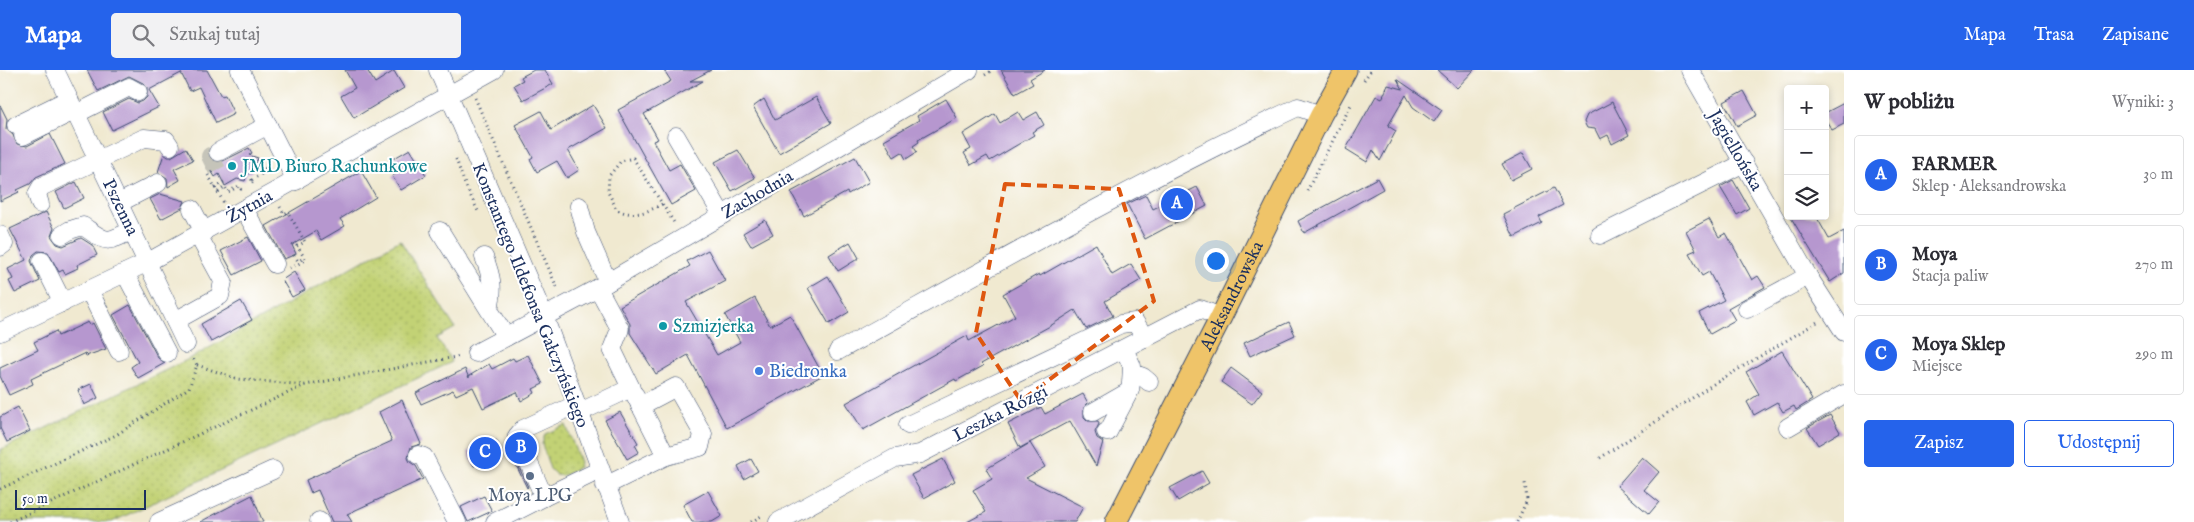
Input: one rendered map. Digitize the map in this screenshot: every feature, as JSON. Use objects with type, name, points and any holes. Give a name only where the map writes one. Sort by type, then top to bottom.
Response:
[{"type":"main road","name":"Aleksandrowska","points":[[1116,522],[1221,317],[1321,114],[1346,70]]},
{"type":"street","name":"Pszenna","points":[[55,70],[186,344]]},
{"type":"street","points":[[240,70],[294,177]]},
{"type":"street","name":"Konstantego Ildefonsa Gałczyńskiego","points":[[438,70],[544,316],[620,522]]},
{"type":"street","name":"Żytnia","points":[[0,332],[148,262],[244,209],[294,177],[449,96],[494,70]]},
{"type":"street","name":"Zachodnia","points":[[476,353],[603,285],[970,70]]},
{"type":"street","name":"Jagiellońska","points":[[1690,70],[1808,276],[1844,332]]},
{"type":"street","points":[[19,130],[130,87],[138,92]]},
{"type":"street","points":[[838,351],[1108,201],[1258,126],[1298,107],[1321,114]]},
{"type":"street","points":[[218,152],[270,130]]},
{"type":"street","points":[[252,156],[270,130]]},
{"type":"street","points":[[676,136],[722,215]]},
{"type":"street","points":[[40,204],[37,194],[42,187],[144,138],[166,140],[170,146]]},
{"type":"street","points":[[1600,235],[1744,163]]},
{"type":"street","points":[[119,203],[158,183]]},
{"type":"street","points":[[579,206],[603,285],[620,329],[612,349],[666,456]]},
{"type":"street","points":[[175,321],[220,296],[223,281],[192,209]]},
{"type":"street","points":[[244,209],[275,264]]},
{"type":"street","points":[[62,235],[83,226],[103,240],[110,241],[132,230]]},
{"type":"street","points":[[440,231],[506,337]]},
{"type":"street","points":[[0,235],[4,244],[0,246]]},
{"type":"street","points":[[484,257],[490,274],[493,293],[489,309]]},
{"type":"street","points":[[42,261],[63,302]]},
{"type":"street","points":[[125,273],[167,353]]},
{"type":"street","points":[[1747,309],[1808,276]]},
{"type":"street","points":[[88,290],[118,351]]},
{"type":"street","name":"Leszka Rózgi","points":[[786,520],[895,458],[920,454],[1200,309],[1221,317]]},
{"type":"street","points":[[908,425],[1121,324],[1135,322],[1144,338]]},
{"type":"street","points":[[1106,432],[1108,432],[1128,392],[1132,366],[1124,349]]},
{"type":"street","points":[[1132,373],[1143,376],[1149,382]]},
{"type":"street","points":[[495,522],[544,497],[666,456],[700,448],[703,434],[676,387],[640,406]]},
{"type":"street","points":[[544,497],[518,436],[523,429],[631,388]]},
{"type":"street","points":[[1093,412],[1128,392]]},
{"type":"street","points":[[1788,427],[1844,394]]},
{"type":"street","points":[[418,455],[424,457],[456,522]]},
{"type":"street","points":[[159,522],[273,470]]},
{"type":"path","points":[[470,84],[566,305]]},
{"type":"path","points":[[252,156],[266,164]]},
{"type":"path","points":[[662,204],[653,209],[630,215],[617,210],[608,192],[609,176],[621,161],[633,158],[662,204],[683,238]]},
{"type":"path","points":[[218,192],[225,187],[228,192],[239,186],[241,189],[254,182],[252,180],[261,174],[257,168],[294,177]]},
{"type":"path","points":[[212,172],[208,175],[213,182]]},
{"type":"path","points":[[216,188],[224,182]]},
{"type":"path","points":[[275,264],[277,267],[282,264],[286,270],[306,260],[297,246],[305,242],[288,212],[284,214],[279,205]]},
{"type":"path","points":[[294,255],[298,261],[304,258]]},
{"type":"path","points":[[1600,458],[1712,385],[1832,314]]},
{"type":"path","points":[[186,344],[197,365],[238,379],[304,385]]},
{"type":"path","points":[[10,522],[304,385],[476,353]]},
{"type":"path","points":[[0,489],[124,430],[189,388],[197,365]]},
{"type":"path","points":[[1517,522],[1527,500],[1525,483]]},
{"type":"highlighted area","points":[[1005,184],[1119,189],[1154,301],[1021,401],[976,333]]},
{"type":"green space","points":[[400,240],[455,328],[437,338],[452,362],[112,522],[0,522],[0,450],[193,357]]},
{"type":"green space","points":[[566,425],[580,462],[579,467],[563,476],[556,475],[550,469],[542,444],[545,434]]},
{"type":"building","points":[[87,70],[207,70],[221,96],[225,95],[234,114],[216,123],[199,87],[190,91],[181,73],[149,90],[159,107],[112,130],[103,112],[129,99],[138,103],[143,101],[147,97],[147,87],[129,76],[98,91]]},
{"type":"building","points":[[345,70],[367,70],[375,83],[394,71],[404,88],[354,118],[341,96],[355,88]]},
{"type":"building","points":[[534,70],[545,70],[553,84],[523,100],[514,85],[523,80],[521,77]]},
{"type":"building","points":[[664,70],[711,70],[690,81],[703,81],[644,114],[658,139],[653,141],[669,170],[680,164],[696,191],[671,205],[618,110],[671,81]]},
{"type":"building","points":[[1001,70],[1045,70],[1030,79],[1033,84],[1015,94]]},
{"type":"building","points":[[1437,70],[1474,70],[1457,88]]},
{"type":"building","points":[[1397,79],[1442,110],[1434,122],[1413,107],[1406,95],[1388,126],[1396,131],[1380,161],[1373,150],[1367,162],[1346,149],[1376,96],[1382,99],[1388,85],[1403,89]]},
{"type":"building","points":[[1744,91],[1757,115],[1737,126],[1724,102]]},
{"type":"building","points":[[816,97],[831,123],[779,153],[753,107],[764,99],[775,120]]},
{"type":"building","points":[[946,99],[957,118],[918,140],[919,142],[913,146],[917,152],[906,159],[902,152],[894,157],[884,140],[919,120],[917,116]]},
{"type":"building","points":[[1612,102],[1629,135],[1612,144],[1608,135],[1600,139],[1595,129],[1587,128],[1584,122],[1587,115]]},
{"type":"building","points":[[1844,103],[1844,124],[1832,130],[1829,125],[1829,111]]},
{"type":"building","points":[[0,105],[7,119],[6,129],[13,135],[17,144],[27,146],[50,134],[65,164],[36,177],[30,184],[17,190],[19,192],[0,201]]},
{"type":"building","points":[[593,105],[607,128],[568,150],[579,170],[567,178],[557,161],[537,172],[530,159],[533,157],[515,125],[541,111],[551,130]]},
{"type":"building","points":[[1018,112],[1023,120],[1037,112],[1044,125],[1032,132],[1034,135],[990,161],[987,156],[971,165],[964,153],[971,149],[963,134],[995,114],[1000,123]]},
{"type":"building","points":[[186,148],[193,160],[174,169],[180,180],[168,187],[167,178],[158,172],[164,154],[171,157]]},
{"type":"building","name":"JMD Biuro Rachunkowe","points":[[249,148],[252,153],[249,155],[258,158],[253,171],[247,174],[245,181],[237,179],[225,186],[219,174],[215,177],[208,165],[223,161]]},
{"type":"building","points":[[410,149],[426,175],[401,190],[392,176],[399,172],[391,160]]},
{"type":"building","points":[[738,150],[755,178],[732,191],[715,162]]},
{"type":"building","points":[[1523,153],[1532,169],[1511,180],[1502,164]]},
{"type":"building","points":[[855,157],[869,182],[804,216],[791,192]]},
{"type":"building","points":[[361,171],[376,197],[340,219],[345,226],[321,240],[316,231],[292,245],[296,254],[284,259],[266,226]]},
{"type":"building","points":[[1377,178],[1383,189],[1304,233],[1298,221]]},
{"type":"building","points":[[1733,180],[1749,208],[1737,215],[1720,187]]},
{"type":"building","points":[[76,182],[84,198],[64,208],[56,192]]},
{"type":"building","points":[[1197,187],[1207,206],[1145,239],[1127,204],[1146,195],[1153,209]]},
{"type":"building","points":[[1554,188],[1563,205],[1539,217],[1542,223],[1514,237],[1503,214]]},
{"type":"building","points":[[160,194],[185,201],[182,208],[161,219],[150,199]]},
{"type":"building","points":[[46,212],[54,228],[51,236],[57,244],[63,246],[81,238],[92,245],[97,255],[77,265],[78,268],[65,274],[63,270],[59,272],[48,252],[38,251],[33,255],[31,261],[40,281],[15,293],[9,281],[13,279],[8,269],[26,260],[10,229]]},
{"type":"building","points":[[1709,219],[1719,237],[1726,233],[1752,280],[1758,276],[1765,287],[1728,308],[1735,320],[1710,334],[1699,313],[1724,300],[1709,272],[1702,276],[1689,253],[1696,250],[1686,231]]},
{"type":"building","points":[[765,220],[773,234],[751,246],[743,233]]},
{"type":"building","points":[[1792,220],[1818,220],[1829,239],[1844,231],[1844,273],[1830,282]]},
{"type":"building","points":[[248,237],[261,261],[234,275],[221,251]]},
{"type":"building","points":[[850,242],[859,258],[838,271],[829,255]]},
{"type":"building","points":[[1096,244],[1112,275],[1131,264],[1141,280],[1105,301],[1113,316],[1086,329],[1075,310],[981,364],[983,366],[956,381],[955,379],[863,430],[846,403],[967,336],[969,341],[1015,316],[1003,294],[1039,274],[1040,276]]},
{"type":"building","points":[[708,250],[725,281],[686,302],[717,355],[740,342],[725,315],[755,298],[770,326],[790,315],[823,375],[727,428],[688,355],[656,374],[630,333],[630,324],[620,306],[690,266],[687,261]]},
{"type":"building","points":[[294,272],[305,290],[292,297],[282,280]]},
{"type":"building","points":[[828,276],[849,312],[829,324],[808,288]]},
{"type":"building","points":[[241,301],[252,320],[211,342],[201,324]]},
{"type":"building","points":[[130,305],[158,358],[165,363],[138,378],[131,367],[138,362],[113,315]]},
{"type":"building","points":[[88,322],[90,325],[93,323],[106,349],[86,356],[85,353],[31,379],[33,384],[9,395],[0,376],[0,368],[38,350],[34,342],[56,331],[58,336]]},
{"type":"building","points":[[1289,322],[1295,335],[1250,356],[1244,343]]},
{"type":"building","points":[[1782,351],[1812,400],[1796,410],[1794,406],[1783,412],[1777,402],[1754,415],[1747,402],[1759,394],[1746,372]]},
{"type":"building","points":[[528,355],[543,384],[533,389],[535,393],[521,401],[517,392],[483,408],[473,387],[456,395],[453,390],[421,404],[416,393],[465,369],[469,378],[469,376],[489,364],[492,369],[513,358],[515,361]]},
{"type":"building","points":[[1231,368],[1262,391],[1252,404],[1221,382]]},
{"type":"building","points":[[91,384],[98,398],[84,405],[78,390]]},
{"type":"building","points":[[1083,394],[1088,403],[1084,407],[1084,417],[1088,421],[1098,421],[1099,424],[1095,432],[1097,438],[1103,442],[1096,466],[1070,421],[1020,448],[1008,424],[1041,407],[1045,414]]},
{"type":"building","points":[[402,400],[421,444],[411,447],[408,458],[416,466],[423,479],[347,514],[352,522],[332,522],[318,490],[311,493],[306,480],[392,441],[379,412]]},
{"type":"building","points":[[18,407],[30,431],[7,442],[0,428],[0,417]]},
{"type":"building","points":[[620,412],[638,443],[635,445],[639,452],[627,459],[605,420]]},
{"type":"building","points":[[1830,415],[1840,432],[1818,445],[1807,428]]},
{"type":"building","points":[[496,440],[502,454],[474,466],[468,452]]},
{"type":"building","points":[[508,443],[528,487],[527,488],[506,444]]},
{"type":"building","points":[[1030,443],[1045,467],[1026,478],[1083,507],[1075,522],[967,522],[986,512],[973,490],[992,479],[986,469]]},
{"type":"building","points":[[1642,457],[1659,472],[1644,490],[1659,502],[1649,514],[1617,486]]},
{"type":"building","points":[[751,459],[758,471],[744,479],[738,466]]},
{"type":"building","points":[[943,459],[955,481],[924,498],[911,475]]},
{"type":"building","points":[[1202,471],[1209,483],[1178,501],[1170,488]]},
{"type":"building","points":[[708,491],[722,516],[712,522],[692,522],[683,505]]},
{"type":"building","points":[[252,495],[263,522],[200,522]]},
{"type":"building","points":[[484,496],[492,511],[468,522],[461,507]]},
{"type":"tunnel","points":[[217,170],[210,156],[218,152]]},
{"type":"place","name":"JMD Biuro Rachunkowe","points":[[232,166]]},
{"type":"place","name":"FARMER","points":[[1177,204]]},
{"type":"place","name":"Szmizjerka","points":[[663,326]]},
{"type":"place","name":"Biedronka","points":[[759,371]]},
{"type":"place","name":"Moya","points":[[521,448]]},
{"type":"place","name":"Moya Sklep","points":[[485,453]]},
{"type":"place","name":"Moya LPG","points":[[530,476]]}]
